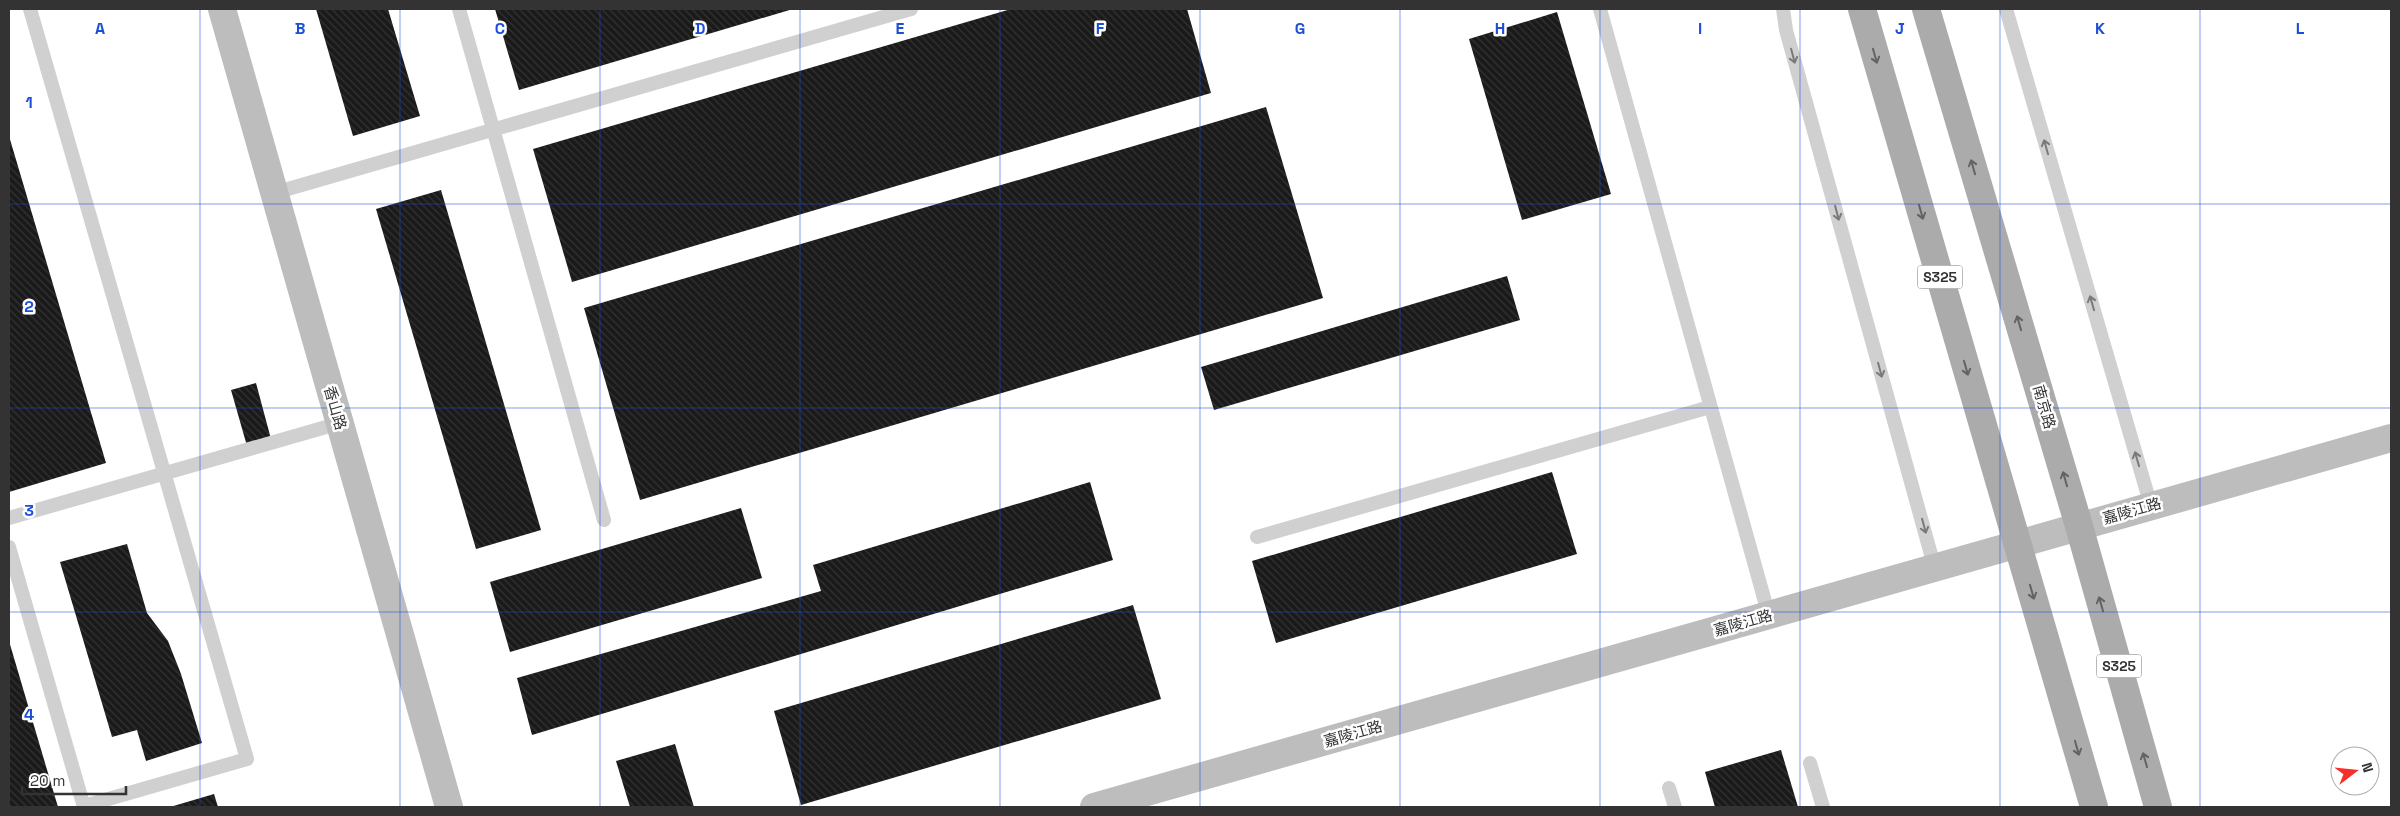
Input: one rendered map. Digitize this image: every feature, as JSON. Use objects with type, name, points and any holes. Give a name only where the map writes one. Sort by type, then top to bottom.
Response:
[{"type":"main road","name":"S325","points":[[1862,9],[2094,807]]},
{"type":"main road","name":"南京路","points":[[1926,9],[2079,526],[2158,807]]},
{"type":"street","name":"香山路","points":[[222,9],[449,807]]},
{"type":"street","name":"嘉陵江路","points":[[1094,807],[2391,438]]},
{"type":"lane","points":[[9,547],[84,807],[247,759],[30,9]]},
{"type":"lane","points":[[459,9],[604,520]]},
{"type":"lane","points":[[274,193],[911,9]]},
{"type":"lane","points":[[1600,9],[1768,616]]},
{"type":"lane","points":[[1783,9],[1786,30],[1935,569]]},
{"type":"lane","points":[[2006,9],[2151,506]]},
{"type":"lane","points":[[1257,537],[1710,407]]},
{"type":"lane","points":[[9,518],[340,423]]},
{"type":"lane","points":[[1810,763],[1823,807]]},
{"type":"lane","points":[[1669,788],[1675,807]]},
{"type":"building","points":[[316,9],[388,9],[420,116],[353,136]]},
{"type":"building","points":[[495,9],[793,9],[519,90]]},
{"type":"building","points":[[1011,9],[1187,9],[1211,93],[572,282],[533,149]]},
{"type":"building","points":[[1557,12],[1611,194],[1522,220],[1469,39]]},
{"type":"building","points":[[1266,107],[1323,298],[640,500],[584,308]]},
{"type":"building","points":[[9,136],[106,463],[9,492]]},
{"type":"building","points":[[441,190],[541,530],[476,549],[376,209]]},
{"type":"building","points":[[1507,276],[1520,320],[1214,410],[1201,367]]},
{"type":"building","points":[[256,383],[271,439],[247,446],[231,390]]},
{"type":"building","points":[[1552,472],[1577,554],[1276,643],[1252,561]]},
{"type":"building","points":[[1090,482],[1113,560],[532,735],[517,678],[821,591],[813,565]]},
{"type":"building","points":[[741,508],[762,578],[510,652],[490,582]]},
{"type":"building","points":[[127,544],[147,613],[168,641],[181,674],[202,743],[146,761],[137,730],[112,737],[60,562]]},
{"type":"building","points":[[1133,605],[1161,699],[801,805],[774,711]]},
{"type":"building","points":[[9,641],[58,807],[9,807]]},
{"type":"building","points":[[675,744],[694,807],[630,807],[616,761]]},
{"type":"building","points":[[1781,750],[1798,807],[1715,807],[1705,772]]},
{"type":"building","points":[[214,794],[218,807],[170,807]]}]
